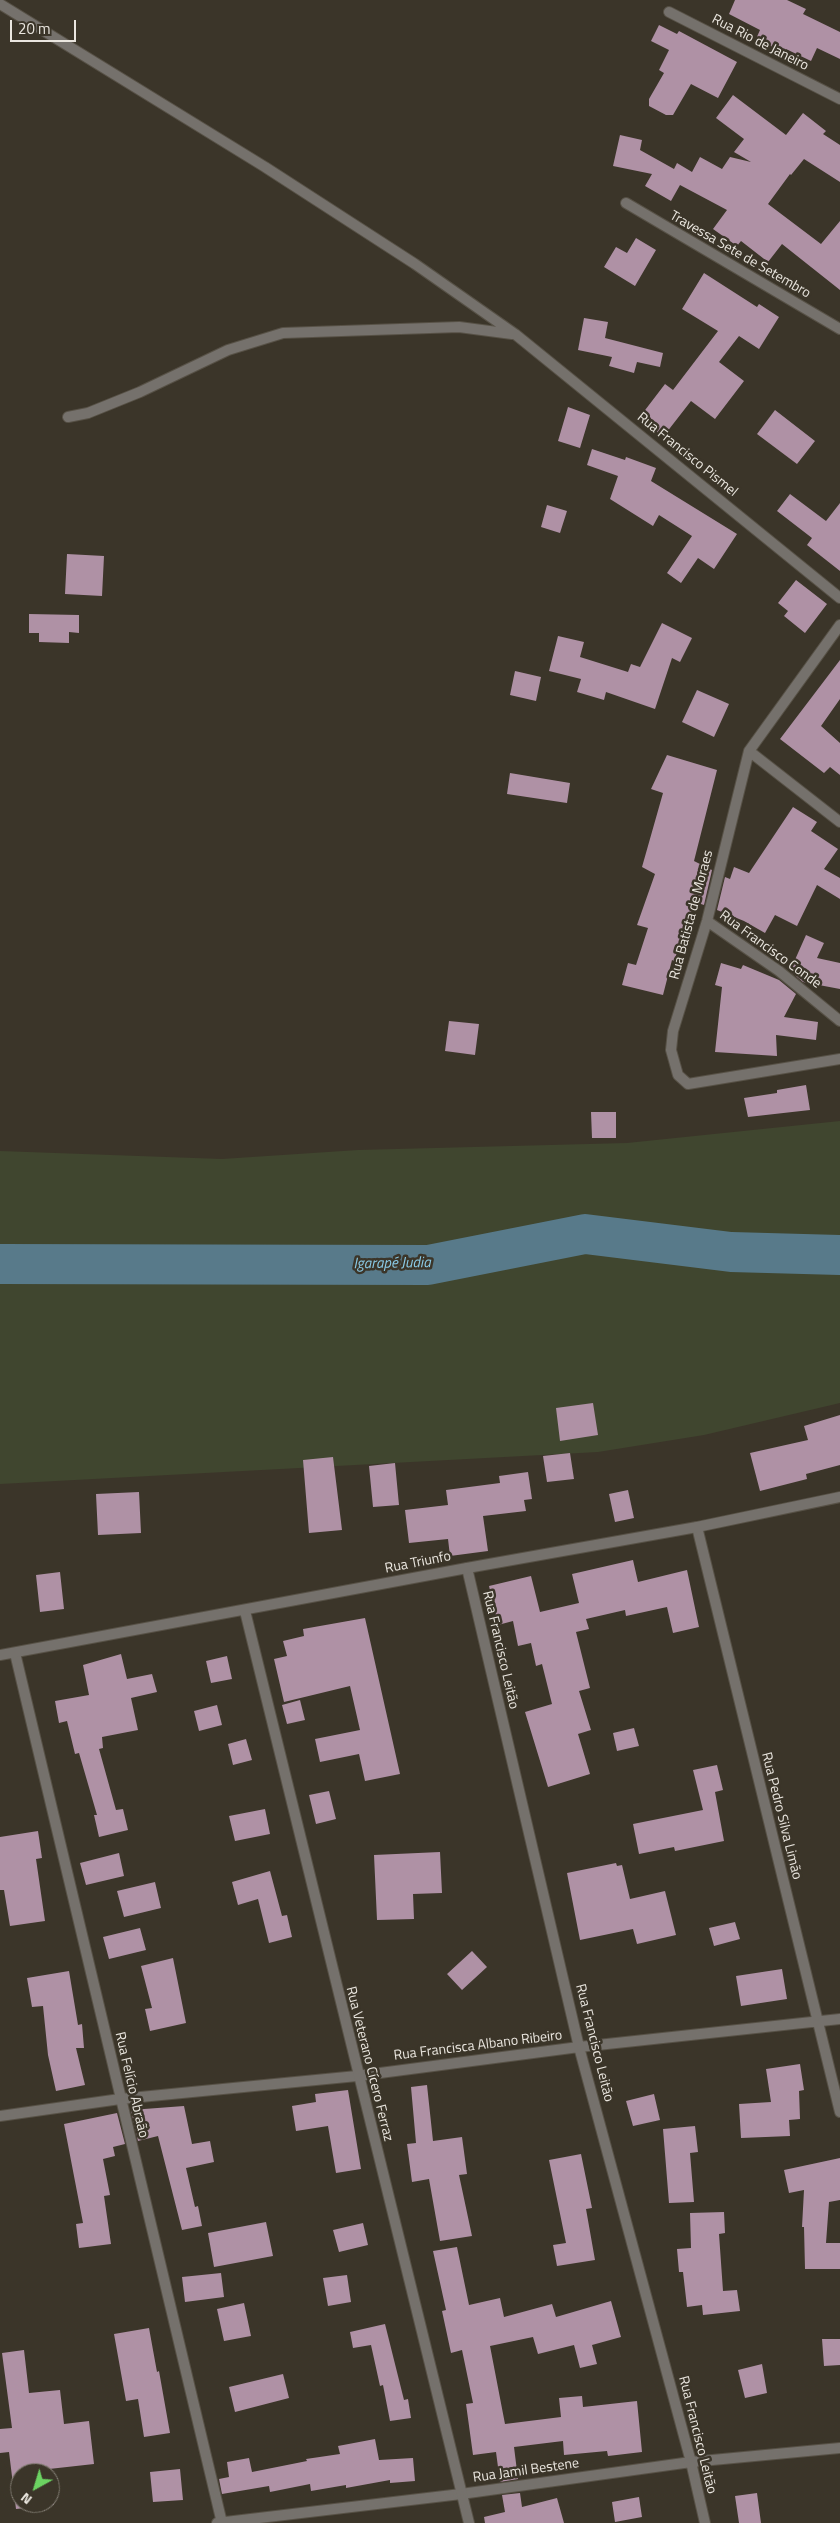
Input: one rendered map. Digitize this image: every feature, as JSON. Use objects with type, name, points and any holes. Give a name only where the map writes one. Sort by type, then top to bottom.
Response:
[{"type":"street","name":"Rua Francisco Pismel","points":[[0,4],[265,167],[415,264],[515,334],[840,598]]},
{"type":"street","name":"Rua Rio de Janeiro","points":[[669,12],[840,99]]},
{"type":"street","name":"Travessa Sete de Setembro","points":[[626,204],[840,329]]},
{"type":"street","points":[[68,417],[88,413],[118,401],[228,350],[283,333],[459,327],[515,334]]},
{"type":"street","name":"Rua Batista de Moraes","points":[[840,625],[749,751],[706,921],[673,1031],[671,1050],[678,1075],[688,1084],[840,1059]]},
{"type":"street","points":[[749,751],[840,822]]},
{"type":"street","name":"Rua Francisco Conde","points":[[706,921],[779,971],[840,1021]]},
{"type":"street","name":"Rua Triunfo","points":[[0,1655],[697,1527],[840,1497]]},
{"type":"street","name":"Rua Pedro Silva Limão","points":[[697,1527],[840,2112]]},
{"type":"street","name":"Rua Francisco Leitão","points":[[467,1568],[579,2047],[692,2462],[705,2523]]},
{"type":"street","name":"Rua Veterano Cícero Ferraz","points":[[245,1611],[357,2076],[468,2523]]},
{"type":"street","name":"Rua Felício Abraão","points":[[15,1653],[222,2523]]},
{"type":"street","name":"Rua Francisca Albano Ribeiro","points":[[0,2116],[120,2099],[357,2076],[579,2047],[840,2019]]},
{"type":"street","name":"Rua Jamil Bestene","points":[[217,2523],[461,2494],[692,2462],[840,2448]]},
{"type":"green space","points":[[840,1121],[840,1403],[704,1435],[598,1452],[0,1484],[0,1151],[222,1159],[358,1150],[627,1143]]},
{"type":"building","points":[[735,0],[787,0],[806,9],[803,14],[840,32],[840,59],[817,48],[811,61],[786,49],[785,53],[756,39],[760,30],[729,14]]},
{"type":"building","points":[[659,25],[677,34],[679,31],[737,62],[718,98],[691,84],[673,115],[666,115],[649,106],[649,99],[664,73],[659,70],[669,50],[651,41]]},
{"type":"building","points":[[733,95],[786,135],[803,113],[826,131],[823,134],[840,145],[840,182],[804,159],[790,174],[768,204],[821,244],[840,221],[840,290],[782,244],[768,262],[741,241],[737,246],[713,229],[727,210],[680,185],[671,201],[645,186],[652,174],[613,166],[620,135],[642,140],[640,150],[674,169],[677,163],[692,172],[700,157],[722,169],[730,157],[751,162],[734,152],[744,139],[716,118]]},
{"type":"building","points":[[636,238],[656,250],[635,286],[604,267],[616,247],[627,253]]},
{"type":"building","points":[[704,273],[757,307],[759,304],[779,317],[759,349],[739,336],[719,362],[744,381],[715,419],[691,401],[663,437],[639,418],[665,384],[673,390],[718,331],[682,309]]},
{"type":"building","points":[[584,318],[608,322],[605,338],[663,353],[660,367],[637,362],[634,373],[609,366],[612,357],[578,350]]},
{"type":"building","points":[[568,407],[590,415],[580,448],[558,441]]},
{"type":"building","points":[[775,410],[815,441],[797,464],[757,434]]},
{"type":"building","points":[[592,449],[625,460],[626,457],[656,468],[651,481],[737,534],[714,569],[698,558],[681,583],[667,573],[692,536],[659,515],[653,526],[610,499],[618,476],[587,465]]},
{"type":"building","points":[[790,494],[826,521],[840,503],[840,571],[807,545],[812,538],[777,511]]},
{"type":"building","points":[[547,505],[567,511],[560,533],[541,527]]},
{"type":"building","points":[[67,554],[104,556],[102,596],[65,594]]},
{"type":"building","points":[[796,580],[827,604],[805,633],[784,616],[788,611],[778,603]]},
{"type":"building","points":[[29,614],[79,615],[79,633],[69,632],[69,643],[39,642],[39,633],[29,633]]},
{"type":"building","points":[[662,623],[692,638],[680,662],[672,658],[655,709],[606,692],[604,700],[577,692],[581,679],[549,671],[558,636],[584,642],[580,657],[628,672],[631,664],[640,667]]},
{"type":"building","points":[[840,660],[840,699],[821,726],[840,743],[840,775],[830,767],[824,773],[780,739]]},
{"type":"building","points":[[515,671],[541,677],[536,701],[510,695]]},
{"type":"building","points":[[697,690],[729,704],[714,737],[682,722]]},
{"type":"building","points":[[667,755],[717,770],[694,861],[712,870],[704,905],[695,902],[674,961],[672,960],[663,995],[622,985],[628,963],[636,965],[648,928],[637,925],[655,874],[642,867],[663,793],[651,789]]},
{"type":"building","points":[[510,773],[570,783],[567,803],[507,794]]},
{"type":"building","points":[[793,807],[817,822],[811,831],[838,849],[824,869],[840,878],[840,899],[817,885],[797,926],[775,915],[765,933],[744,921],[717,910],[725,877],[730,879],[734,867],[749,873]]},
{"type":"building","points":[[806,935],[824,943],[817,958],[840,963],[840,989],[803,982],[790,971]]},
{"type":"building","points":[[721,963],[741,969],[743,965],[779,980],[796,994],[784,1017],[818,1022],[816,1040],[776,1035],[777,1056],[715,1052],[722,987],[715,985]]},
{"type":"building","points":[[449,1021],[479,1024],[475,1055],[445,1051]]},
{"type":"building","points":[[806,1085],[810,1110],[748,1117],[744,1098],[777,1093],[777,1090]]},
{"type":"building","points":[[591,1112],[616,1112],[616,1138],[592,1138]]},
{"type":"building","points":[[593,1403],[598,1435],[560,1441],[556,1408]]},
{"type":"building","points":[[840,1415],[840,1465],[806,1474],[807,1479],[760,1491],[750,1453],[808,1440],[804,1426]]},
{"type":"building","points":[[570,1453],[574,1479],[547,1482],[543,1456]]},
{"type":"building","points":[[333,1457],[342,1530],[309,1533],[303,1460]]},
{"type":"building","points":[[395,1463],[399,1505],[373,1507],[369,1466]]},
{"type":"building","points":[[528,1472],[532,1499],[524,1500],[526,1511],[483,1516],[488,1551],[450,1556],[448,1539],[409,1543],[405,1510],[448,1505],[446,1490],[500,1483],[499,1476]]},
{"type":"building","points":[[628,1490],[634,1518],[615,1522],[609,1494]]},
{"type":"building","points":[[139,1492],[141,1533],[98,1535],[96,1494]]},
{"type":"building","points":[[633,1560],[638,1582],[687,1570],[699,1627],[673,1633],[667,1607],[626,1616],[625,1610],[586,1619],[589,1629],[576,1632],[590,1688],[579,1691],[591,1730],[578,1734],[590,1774],[548,1787],[525,1712],[552,1704],[542,1664],[536,1666],[531,1643],[518,1646],[513,1621],[498,1625],[489,1586],[531,1576],[540,1612],[579,1603],[572,1574]]},
{"type":"building","points":[[60,1572],[64,1609],[40,1612],[36,1575]]},
{"type":"building","points":[[365,1618],[400,1774],[365,1781],[359,1754],[320,1762],[315,1739],[360,1730],[350,1686],[284,1702],[274,1659],[287,1656],[283,1641],[304,1636],[303,1629]]},
{"type":"building","points":[[121,1654],[127,1679],[152,1674],[157,1692],[131,1698],[138,1730],[102,1737],[103,1748],[99,1749],[116,1810],[123,1809],[128,1830],[99,1837],[94,1815],[97,1815],[79,1753],[75,1754],[67,1721],[59,1723],[55,1701],[89,1695],[83,1665]]},
{"type":"building","points":[[227,1656],[232,1679],[211,1683],[206,1661]]},
{"type":"building","points":[[300,1700],[305,1720],[287,1724],[282,1705]]},
{"type":"building","points":[[217,1705],[222,1725],[199,1731],[194,1711]]},
{"type":"building","points":[[634,1728],[639,1746],[617,1751],[613,1733]]},
{"type":"building","points":[[246,1739],[252,1760],[233,1765],[228,1744]]},
{"type":"building","points":[[717,1765],[723,1790],[715,1792],[724,1841],[675,1851],[674,1847],[639,1854],[633,1824],[703,1810],[693,1770]]},
{"type":"building","points":[[329,1791],[336,1819],[316,1824],[309,1795]]},
{"type":"building","points":[[265,1809],[270,1834],[235,1841],[229,1816]]},
{"type":"building","points":[[38,1831],[42,1858],[36,1859],[45,1921],[10,1926],[4,1890],[0,1890],[0,1837]]},
{"type":"building","points":[[440,1852],[442,1893],[413,1894],[414,1919],[377,1920],[374,1855]]},
{"type":"building","points":[[119,1853],[124,1876],[86,1885],[80,1863]]},
{"type":"building","points":[[616,1863],[617,1866],[622,1865],[630,1899],[665,1891],[676,1935],[637,1944],[633,1929],[580,1940],[567,1873]]},
{"type":"building","points":[[270,1871],[282,1916],[287,1915],[292,1937],[269,1943],[258,1899],[238,1905],[232,1882]]},
{"type":"building","points":[[155,1882],[161,1908],[124,1917],[117,1891]]},
{"type":"building","points":[[735,1922],[740,1939],[714,1946],[709,1928]]},
{"type":"building","points":[[140,1928],[146,1950],[109,1959],[103,1937]]},
{"type":"building","points":[[472,1951],[487,1967],[462,1990],[447,1974]]},
{"type":"building","points":[[173,1958],[186,2023],[150,2031],[145,2009],[152,2008],[141,1966]]},
{"type":"building","points":[[782,1969],[787,1999],[741,2006],[736,1976]]},
{"type":"building","points":[[69,1971],[78,2025],[82,2024],[84,2048],[76,2048],[85,2085],[56,2091],[48,2055],[43,2006],[32,2007],[27,1978]]},
{"type":"building","points":[[800,2064],[804,2090],[799,2091],[800,2119],[789,2120],[790,2136],[741,2138],[739,2104],[771,2102],[766,2069]]},
{"type":"building","points":[[427,2085],[433,2141],[462,2137],[467,2174],[459,2175],[472,2236],[440,2241],[429,2179],[412,2182],[407,2144],[416,2143],[411,2087]]},
{"type":"building","points":[[348,2090],[361,2169],[336,2173],[328,2126],[296,2131],[292,2106],[316,2102],[315,2094]]},
{"type":"building","points":[[654,2094],[660,2120],[633,2126],[626,2101]]},
{"type":"building","points":[[184,2106],[192,2144],[210,2141],[214,2162],[186,2168],[195,2207],[198,2206],[202,2226],[182,2230],[158,2136],[138,2141],[131,2110]]},
{"type":"building","points":[[117,2113],[125,2144],[113,2147],[115,2156],[103,2159],[110,2195],[104,2196],[111,2244],[79,2248],[76,2224],[83,2223],[64,2124]]},
{"type":"building","points":[[695,2126],[698,2152],[690,2153],[694,2202],[669,2203],[663,2129]]},
{"type":"building","points":[[581,2154],[592,2208],[586,2209],[595,2260],[557,2266],[553,2245],[566,2243],[549,2160]]},
{"type":"building","points":[[840,2158],[840,2200],[829,2202],[826,2243],[840,2243],[840,2269],[805,2269],[804,2227],[802,2227],[804,2190],[789,2193],[784,2170]]},
{"type":"building","points":[[724,2212],[725,2233],[719,2234],[723,2291],[737,2290],[740,2311],[703,2315],[702,2305],[687,2307],[683,2272],[679,2272],[677,2249],[691,2248],[690,2213]]},
{"type":"building","points":[[266,2222],[273,2256],[214,2267],[208,2233]]},
{"type":"building","points":[[363,2223],[368,2245],[339,2252],[333,2230]]},
{"type":"building","points":[[457,2247],[469,2305],[500,2298],[504,2317],[552,2304],[556,2317],[611,2301],[621,2337],[592,2345],[597,2364],[580,2368],[574,2345],[538,2354],[533,2337],[490,2346],[505,2424],[561,2417],[559,2398],[582,2396],[583,2407],[637,2401],[642,2452],[608,2456],[607,2451],[564,2455],[563,2441],[514,2447],[518,2479],[500,2482],[496,2452],[473,2455],[466,2404],[473,2403],[462,2350],[451,2353],[442,2311],[446,2310],[433,2251]]},
{"type":"building","points":[[221,2273],[224,2297],[185,2302],[182,2277]]},
{"type":"building","points":[[347,2275],[351,2302],[328,2306],[323,2278]]},
{"type":"building","points":[[244,2303],[251,2336],[224,2341],[217,2309]]},
{"type":"building","points":[[385,2324],[404,2400],[408,2399],[411,2418],[390,2421],[383,2385],[380,2386],[371,2345],[353,2348],[350,2332]]},
{"type":"building","points":[[149,2328],[170,2433],[144,2437],[138,2399],[126,2401],[114,2334]]},
{"type":"building","points":[[822,2339],[840,2339],[840,2365],[824,2366]]},
{"type":"building","points":[[24,2350],[29,2393],[60,2390],[64,2424],[89,2421],[94,2464],[60,2468],[60,2463],[10,2463],[9,2452],[0,2453],[0,2429],[12,2428],[2,2353]]},
{"type":"building","points":[[762,2364],[767,2393],[745,2398],[738,2370]]},
{"type":"building","points":[[283,2374],[289,2398],[235,2412],[229,2387]]},
{"type":"building","points":[[375,2439],[379,2460],[413,2458],[415,2481],[390,2483],[390,2480],[346,2488],[346,2485],[311,2491],[310,2484],[270,2492],[269,2486],[222,2494],[219,2479],[229,2477],[227,2462],[249,2458],[252,2472],[307,2461],[306,2459],[340,2454],[338,2446]]},
{"type":"building","points":[[180,2469],[183,2500],[153,2502],[150,2472]]},
{"type":"building","points":[[520,2493],[522,2507],[557,2498],[564,2523],[485,2523],[484,2517],[505,2512],[502,2495]]},
{"type":"building","points":[[757,2493],[761,2523],[739,2523],[735,2496]]},
{"type":"building","points":[[639,2497],[642,2517],[615,2522],[612,2502]]},
{"type":"waterway","name":"Igarapé Judia","points":[[0,1264],[428,1265],[585,1234],[731,1252],[840,1255]]}]
